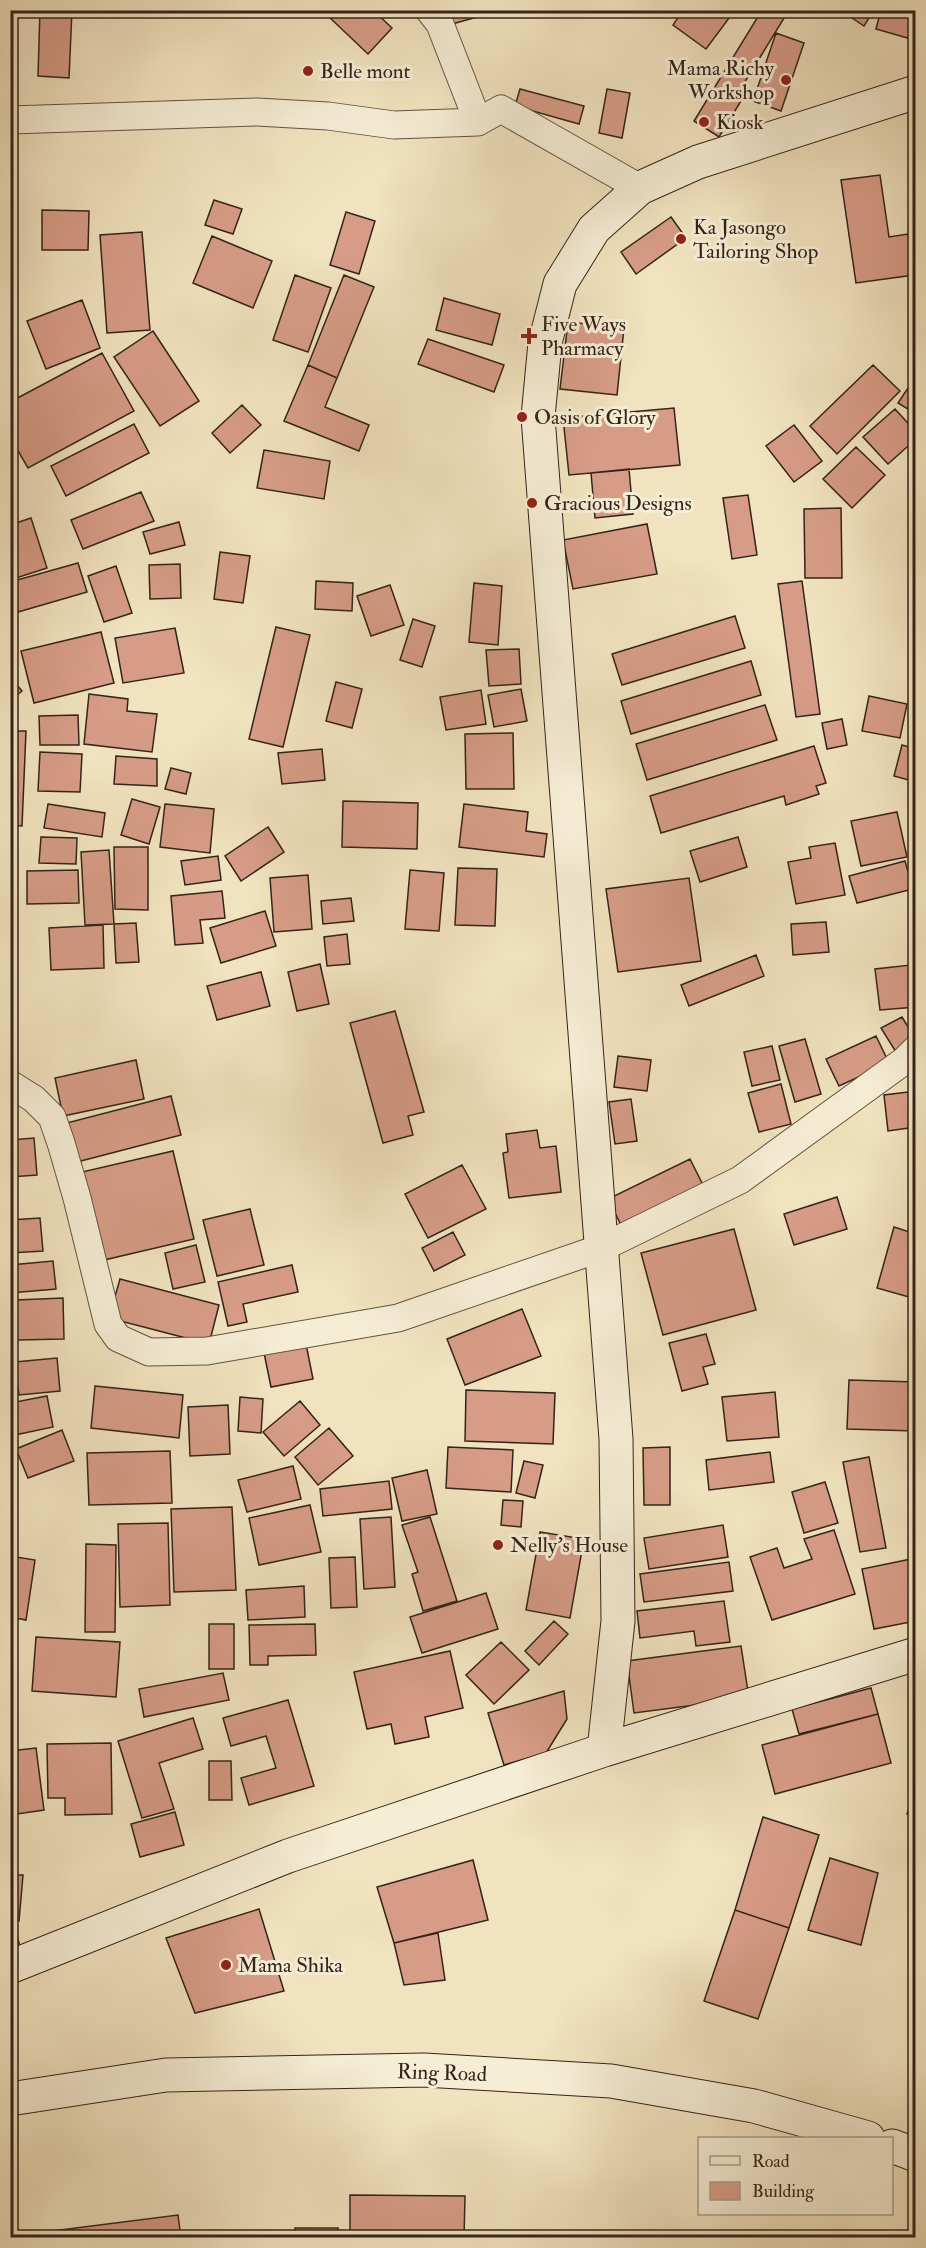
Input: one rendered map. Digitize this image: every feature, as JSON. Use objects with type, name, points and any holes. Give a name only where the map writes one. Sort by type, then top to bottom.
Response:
[{"type":"street","points":[[429,10],[440,24],[478,122]]},
{"type":"street","points":[[604,1750],[618,1621],[616,1439],[538,417],[545,343],[560,284],[594,229],[640,188],[698,162],[915,92]]},
{"type":"street","points":[[10,120],[257,112],[328,116],[394,124],[478,122],[501,110],[640,188]]},
{"type":"street","points":[[10,1084],[34,1099],[52,1117],[77,1198],[108,1324],[118,1338],[149,1352],[207,1351],[398,1318],[601,1248],[740,1180],[904,1061],[915,1049]]},
{"type":"street","points":[[10,1967],[288,1856],[604,1750],[915,1654]]},
{"type":"street","name":"Ring Road","points":[[10,2099],[166,2074],[424,2070],[611,2081],[754,2106],[861,2137]]},
{"type":"street","points":[[893,2147],[915,2155]]},
{"type":"building","points":[[40,10],[72,10],[69,78],[38,76]]},
{"type":"building","points":[[333,10],[373,10],[392,28],[368,54],[328,16]]},
{"type":"building","points":[[449,10],[480,10],[481,16],[452,24]]},
{"type":"building","points":[[683,10],[735,10],[706,49],[673,25]]},
{"type":"building","points":[[762,10],[789,10],[735,98],[741,101],[719,137],[694,121]]},
{"type":"building","points":[[840,10],[874,10],[864,26]]},
{"type":"building","points":[[881,10],[916,10],[916,25],[911,39],[876,29]]},
{"type":"building","points":[[776,33],[804,43],[781,111],[753,101]]},
{"type":"building","points":[[520,89],[584,106],[579,124],[515,106]]},
{"type":"building","points":[[607,89],[630,93],[622,138],[599,133]]},
{"type":"building","points":[[880,175],[889,237],[908,234],[914,275],[856,283],[841,180]]},
{"type":"building","points":[[214,200],[242,209],[233,234],[205,225]]},
{"type":"building","points":[[42,210],[89,211],[88,250],[42,250]]},
{"type":"building","points":[[346,212],[375,221],[359,274],[330,265]]},
{"type":"building","points":[[671,217],[686,238],[636,274],[621,252]]},
{"type":"building","points":[[142,232],[150,330],[107,333],[100,235]]},
{"type":"building","points":[[212,236],[272,261],[253,308],[193,283]]},
{"type":"building","points":[[295,275],[331,288],[308,352],[273,340]]},
{"type":"building","points":[[344,275],[374,287],[337,378],[308,365]]},
{"type":"building","points":[[444,298],[500,314],[492,345],[436,330]]},
{"type":"building","points":[[82,300],[100,348],[46,369],[27,321]]},
{"type":"building","points":[[568,322],[624,328],[617,395],[560,389]]},
{"type":"building","points":[[153,331],[199,401],[160,426],[114,357]]},
{"type":"building","points":[[428,339],[504,365],[494,392],[418,364]]},
{"type":"building","points":[[102,353],[134,411],[28,468],[10,437],[10,402]]},
{"type":"building","points":[[308,365],[337,378],[325,407],[369,425],[359,451],[284,421]]},
{"type":"building","points":[[873,365],[900,391],[837,454],[810,426]]},
{"type":"building","points":[[912,382],[916,384],[916,414],[898,403]]},
{"type":"building","points":[[242,405],[261,425],[230,453],[212,433]]},
{"type":"building","points":[[674,408],[680,465],[569,475],[563,418]]},
{"type":"building","points":[[895,409],[916,432],[916,439],[888,464],[863,437]]},
{"type":"building","points":[[134,424],[149,453],[66,496],[51,466]]},
{"type":"building","points":[[794,425],[822,461],[794,482],[766,446]]},
{"type":"building","points":[[856,447],[885,475],[852,508],[823,479]]},
{"type":"building","points":[[264,450],[330,461],[324,499],[257,488]]},
{"type":"building","points":[[629,469],[633,514],[595,518],[591,473]]},
{"type":"building","points":[[141,492],[154,521],[83,549],[71,520]]},
{"type":"building","points":[[748,495],[757,555],[732,559],[723,498]]},
{"type":"building","points":[[841,508],[842,578],[805,578],[804,509]]},
{"type":"building","points":[[31,518],[47,568],[10,580],[10,525]]},
{"type":"building","points":[[179,522],[185,545],[150,554],[143,532]]},
{"type":"building","points":[[647,524],[657,574],[573,589],[563,540]]},
{"type":"building","points":[[220,552],[250,556],[243,603],[214,599]]},
{"type":"building","points":[[78,563],[87,592],[18,612],[10,582]]},
{"type":"building","points":[[180,564],[181,598],[150,599],[149,565]]},
{"type":"building","points":[[116,566],[132,613],[104,622],[88,576]]},
{"type":"building","points":[[316,581],[353,583],[352,611],[315,609]]},
{"type":"building","points":[[802,581],[820,714],[796,717],[778,584]]},
{"type":"building","points":[[474,583],[502,586],[498,645],[469,642]]},
{"type":"building","points":[[390,585],[404,625],[371,636],[357,596]]},
{"type":"building","points":[[735,616],[745,648],[622,685],[612,654]]},
{"type":"building","points":[[413,619],[435,626],[422,667],[400,660]]},
{"type":"building","points":[[276,627],[310,635],[283,747],[249,739]]},
{"type":"building","points":[[175,628],[184,673],[123,683],[115,638]]},
{"type":"building","points":[[101,632],[114,683],[34,703],[21,651]]},
{"type":"building","points":[[519,649],[521,684],[489,686],[486,650]]},
{"type":"building","points":[[751,661],[761,695],[631,734],[621,701]]},
{"type":"building","points":[[10,677],[22,691],[10,701]]},
{"type":"building","points":[[336,682],[362,689],[352,728],[326,721]]},
{"type":"building","points":[[521,689],[527,721],[494,727],[488,695]]},
{"type":"building","points":[[481,690],[486,724],[446,730],[440,697]]},
{"type":"building","points":[[89,694],[128,699],[127,711],[157,714],[152,752],[84,744]]},
{"type":"building","points":[[869,696],[907,704],[900,738],[862,731]]},
{"type":"building","points":[[765,705],[777,740],[647,780],[636,744]]},
{"type":"building","points":[[78,715],[79,745],[40,745],[39,716]]},
{"type":"building","points":[[842,719],[847,745],[827,749],[822,723]]},
{"type":"building","points":[[10,731],[26,731],[22,826],[10,825]]},
{"type":"building","points":[[513,733],[514,789],[466,789],[465,734]]},
{"type":"building","points":[[902,745],[916,749],[916,782],[894,776]]},
{"type":"building","points":[[814,746],[826,783],[816,786],[819,794],[786,805],[784,796],[661,833],[650,796]]},
{"type":"building","points":[[322,749],[325,780],[282,784],[278,753]]},
{"type":"building","points":[[40,752],[82,754],[80,792],[38,791]]},
{"type":"building","points":[[116,756],[157,759],[157,786],[114,784]]},
{"type":"building","points":[[171,768],[191,773],[186,794],[165,789]]},
{"type":"building","points":[[132,799],[160,807],[149,844],[121,835]]},
{"type":"building","points":[[343,801],[418,803],[417,849],[342,847]]},
{"type":"building","points":[[48,804],[105,813],[102,837],[44,828]]},
{"type":"building","points":[[165,804],[214,809],[210,853],[160,847]]},
{"type":"building","points":[[464,804],[528,812],[526,831],[547,834],[544,857],[459,847]]},
{"type":"building","points":[[897,812],[907,857],[861,866],[851,821]]},
{"type":"building","points":[[268,827],[284,852],[241,881],[225,856]]},
{"type":"building","points":[[41,837],[77,838],[76,864],[39,863]]},
{"type":"building","points":[[738,837],[747,867],[700,882],[690,851]]},
{"type":"building","points":[[835,843],[845,895],[796,904],[788,862],[811,858],[809,847]]},
{"type":"building","points":[[114,847],[148,847],[148,910],[115,909]]},
{"type":"building","points":[[109,850],[114,924],[85,925],[81,852]]},
{"type":"building","points":[[218,856],[221,880],[185,885],[181,861]]},
{"type":"building","points":[[905,861],[913,889],[857,903],[849,876]]},
{"type":"building","points":[[458,868],[497,869],[495,926],[455,925]]},
{"type":"building","points":[[78,870],[79,903],[27,904],[27,871]]},
{"type":"building","points":[[410,870],[444,873],[439,931],[405,929]]},
{"type":"building","points":[[308,875],[312,929],[274,932],[270,878]]},
{"type":"building","points":[[689,878],[701,961],[618,972],[606,889]]},
{"type":"building","points":[[222,891],[225,918],[200,920],[203,943],[175,945],[171,896]]},
{"type":"building","points":[[351,898],[354,921],[323,924],[321,901]]},
{"type":"building","points":[[265,911],[276,946],[221,963],[210,928]]},
{"type":"building","points":[[826,922],[829,952],[793,955],[791,924]]},
{"type":"building","points":[[136,923],[139,962],[116,963],[114,924]]},
{"type":"building","points":[[103,925],[104,968],[51,970],[49,928]]},
{"type":"building","points":[[347,934],[350,964],[327,966],[324,937]]},
{"type":"building","points":[[756,955],[764,976],[689,1006],[681,985]]},
{"type":"building","points":[[320,964],[329,1004],[297,1011],[288,972]]},
{"type":"building","points":[[911,965],[916,1007],[880,1010],[875,969]]},
{"type":"building","points":[[261,972],[270,1006],[217,1020],[207,986]]},
{"type":"building","points":[[395,1011],[424,1112],[408,1116],[413,1135],[383,1143],[350,1023]]},
{"type":"building","points":[[902,1017],[916,1040],[896,1052],[881,1028]]},
{"type":"building","points":[[876,1036],[889,1063],[839,1086],[826,1059]]},
{"type":"building","points":[[805,1039],[821,1094],[795,1102],[779,1046]]},
{"type":"building","points":[[772,1046],[780,1080],[752,1086],[744,1052]]},
{"type":"building","points":[[618,1056],[651,1060],[647,1091],[614,1087]]},
{"type":"building","points":[[136,1060],[144,1099],[63,1116],[55,1078]]},
{"type":"building","points":[[781,1084],[791,1124],[759,1132],[748,1093]]},
{"type":"building","points":[[916,1091],[916,1127],[888,1131],[884,1095]]},
{"type":"building","points":[[171,1096],[181,1135],[73,1163],[63,1124]]},
{"type":"building","points":[[631,1099],[637,1141],[615,1144],[609,1102]]},
{"type":"building","points":[[537,1130],[540,1148],[556,1146],[561,1192],[509,1198],[503,1153],[508,1152],[506,1134]]},
{"type":"building","points":[[34,1138],[37,1175],[10,1177],[10,1140]]},
{"type":"building","points":[[173,1151],[194,1239],[104,1260],[82,1172]]},
{"type":"building","points":[[690,1159],[704,1187],[622,1227],[608,1199]]},
{"type":"building","points":[[462,1165],[486,1209],[428,1238],[405,1194]]},
{"type":"building","points":[[837,1197],[847,1229],[794,1245],[784,1214]]},
{"type":"building","points":[[250,1209],[264,1265],[217,1276],[203,1220]]},
{"type":"building","points":[[40,1218],[43,1251],[10,1253],[10,1220]]},
{"type":"building","points":[[894,1227],[916,1234],[916,1299],[877,1288]]},
{"type":"building","points":[[734,1229],[756,1310],[663,1335],[641,1253]]},
{"type":"building","points":[[453,1232],[465,1255],[434,1271],[422,1248]]},
{"type":"building","points":[[196,1245],[205,1282],[173,1289],[165,1253]]},
{"type":"building","points":[[53,1261],[56,1289],[10,1293],[10,1265]]},
{"type":"building","points":[[292,1265],[298,1292],[243,1304],[247,1322],[228,1326],[218,1282]]},
{"type":"building","points":[[120,1279],[219,1305],[209,1344],[109,1318]]},
{"type":"building","points":[[63,1298],[64,1339],[17,1340],[16,1300]]},
{"type":"building","points":[[522,1309],[541,1356],[465,1385],[447,1339]]},
{"type":"building","points":[[706,1334],[715,1364],[703,1367],[708,1384],[682,1391],[669,1343]]},
{"type":"building","points":[[305,1339],[313,1379],[271,1387],[263,1348]]},
{"type":"building","points":[[57,1358],[60,1391],[19,1395],[15,1362]]},
{"type":"building","points":[[849,1380],[916,1382],[916,1431],[847,1429]]},
{"type":"building","points":[[95,1386],[183,1395],[179,1438],[91,1428]]},
{"type":"building","points":[[466,1390],[555,1393],[553,1444],[465,1441]]},
{"type":"building","points":[[775,1392],[779,1437],[727,1441],[722,1397]]},
{"type":"building","points":[[47,1396],[53,1427],[10,1436],[10,1403]]},
{"type":"building","points":[[240,1397],[263,1399],[261,1433],[238,1431]]},
{"type":"building","points":[[300,1401],[320,1425],[284,1456],[263,1432]]},
{"type":"building","points":[[228,1405],[230,1454],[190,1456],[188,1407]]},
{"type":"building","points":[[329,1428],[353,1456],[318,1485],[295,1457]]},
{"type":"building","points":[[62,1430],[74,1461],[28,1478],[16,1449]]},
{"type":"building","points":[[448,1447],[513,1450],[511,1492],[446,1488]]},
{"type":"building","points":[[670,1447],[670,1505],[644,1505],[643,1448]]},
{"type":"building","points":[[10,1448],[15,1470],[10,1471]]},
{"type":"building","points":[[170,1451],[172,1503],[89,1505],[87,1453]]},
{"type":"building","points":[[770,1452],[774,1482],[709,1490],[706,1460]]},
{"type":"building","points":[[869,1457],[886,1548],[860,1552],[843,1462]]},
{"type":"building","points":[[524,1461],[543,1465],[535,1498],[516,1493]]},
{"type":"building","points":[[293,1466],[301,1499],[247,1512],[238,1480]]},
{"type":"building","points":[[427,1470],[437,1514],[402,1521],[392,1478]]},
{"type":"building","points":[[389,1481],[392,1509],[323,1516],[320,1489]]},
{"type":"building","points":[[825,1482],[838,1523],[804,1533],[792,1492]]},
{"type":"building","points":[[503,1500],[523,1501],[521,1527],[501,1525]]},
{"type":"building","points":[[310,1505],[321,1552],[259,1565],[249,1518]]},
{"type":"building","points":[[232,1507],[236,1590],[174,1592],[171,1509]]},
{"type":"building","points":[[391,1517],[395,1587],[364,1589],[360,1519]]},
{"type":"building","points":[[430,1517],[457,1601],[423,1611],[412,1574],[418,1572],[402,1525]]},
{"type":"building","points":[[168,1523],[170,1605],[120,1607],[118,1524]]},
{"type":"building","points":[[723,1525],[728,1557],[649,1569],[644,1538]]},
{"type":"building","points":[[834,1530],[855,1594],[772,1620],[750,1557],[777,1548],[784,1568],[812,1559],[804,1539]]},
{"type":"building","points":[[540,1532],[584,1539],[570,1618],[526,1610]]},
{"type":"building","points":[[86,1544],[116,1545],[115,1632],[85,1632]]},
{"type":"building","points":[[10,1556],[35,1560],[26,1620],[10,1617]]},
{"type":"building","points":[[355,1557],[357,1607],[331,1608],[329,1558]]},
{"type":"building","points":[[916,1558],[916,1621],[874,1629],[862,1569]]},
{"type":"building","points":[[729,1562],[733,1591],[644,1602],[640,1574]]},
{"type":"building","points":[[304,1586],[305,1617],[248,1620],[246,1590]]},
{"type":"building","points":[[486,1593],[498,1629],[422,1653],[410,1617]]},
{"type":"building","points":[[724,1601],[730,1642],[696,1646],[694,1631],[640,1638],[637,1611]]},
{"type":"building","points":[[554,1621],[568,1634],[539,1665],[525,1651]]},
{"type":"building","points":[[209,1624],[234,1624],[234,1669],[209,1669]]},
{"type":"building","points":[[315,1624],[316,1655],[268,1656],[268,1665],[250,1665],[249,1625]]},
{"type":"building","points":[[36,1637],[120,1642],[116,1697],[32,1691]]},
{"type":"building","points":[[501,1642],[529,1670],[494,1704],[466,1675]]},
{"type":"building","points":[[741,1646],[749,1698],[634,1713],[627,1661]]},
{"type":"building","points":[[450,1651],[463,1708],[425,1717],[429,1737],[395,1744],[391,1724],[367,1729],[354,1672]]},
{"type":"building","points":[[223,1673],[229,1700],[144,1717],[139,1689]]},
{"type":"building","points":[[871,1688],[878,1714],[799,1734],[792,1709]]},
{"type":"building","points":[[564,1691],[567,1719],[546,1753],[504,1765],[488,1713]]},
{"type":"building","points":[[288,1700],[314,1786],[249,1805],[241,1778],[276,1768],[266,1736],[231,1746],[223,1718]]},
{"type":"building","points":[[878,1714],[891,1763],[775,1794],[762,1745]]},
{"type":"building","points":[[193,1718],[203,1749],[159,1763],[174,1809],[142,1818],[118,1741]]},
{"type":"building","points":[[111,1743],[112,1814],[65,1815],[65,1798],[48,1798],[47,1744]]},
{"type":"building","points":[[36,1748],[44,1810],[10,1815],[10,1751]]},
{"type":"building","points":[[209,1761],[231,1761],[232,1800],[209,1800]]},
{"type":"building","points":[[916,1787],[916,1817],[907,1814]]},
{"type":"building","points":[[175,1812],[184,1845],[140,1857],[131,1824]]},
{"type":"building","points":[[763,1817],[819,1835],[789,1928],[735,1910]]},
{"type":"building","points":[[830,1858],[878,1873],[861,1945],[808,1930]]},
{"type":"building","points":[[473,1860],[488,1920],[394,1943],[377,1887]]},
{"type":"building","points":[[10,1875],[23,1875],[19,1921],[10,1920]]},
{"type":"building","name":"Mama Shika","points":[[259,1909],[284,1991],[195,2013],[166,1938]]},
{"type":"building","points":[[735,1910],[789,1928],[758,2019],[704,2001]]},
{"type":"building","points":[[15,1928],[22,1954],[10,1957],[10,1930]]},
{"type":"building","points":[[438,1933],[445,1980],[404,1985],[394,1943]]},
{"type":"building","points":[[350,2195],[465,2196],[464,2238],[350,2238]]},
{"type":"building","points":[[178,2215],[181,2238],[21,2238],[21,2235]]},
{"type":"building","points":[[295,2228],[338,2228],[338,2238],[296,2238]]},
{"type":"place","name":"Belle mont","points":[[308,71]]},
{"type":"place","name":"Mama Richy Workshop","points":[[786,80]]},
{"type":"place","name":"Kiosk","points":[[704,122]]},
{"type":"place","name":"Ka Jasongo Tailoring Shop","points":[[681,239]]},
{"type":"place","name":"Five Ways Pharmacy","points":[[529,336]]},
{"type":"place","name":"Oasis of Glory","points":[[522,417]]},
{"type":"place","name":"Gracious Designs","points":[[532,503]]},
{"type":"place","name":"Nelly's House","points":[[498,1545]]},
{"type":"place","name":"Mama Shika","points":[[226,1965]]}]
